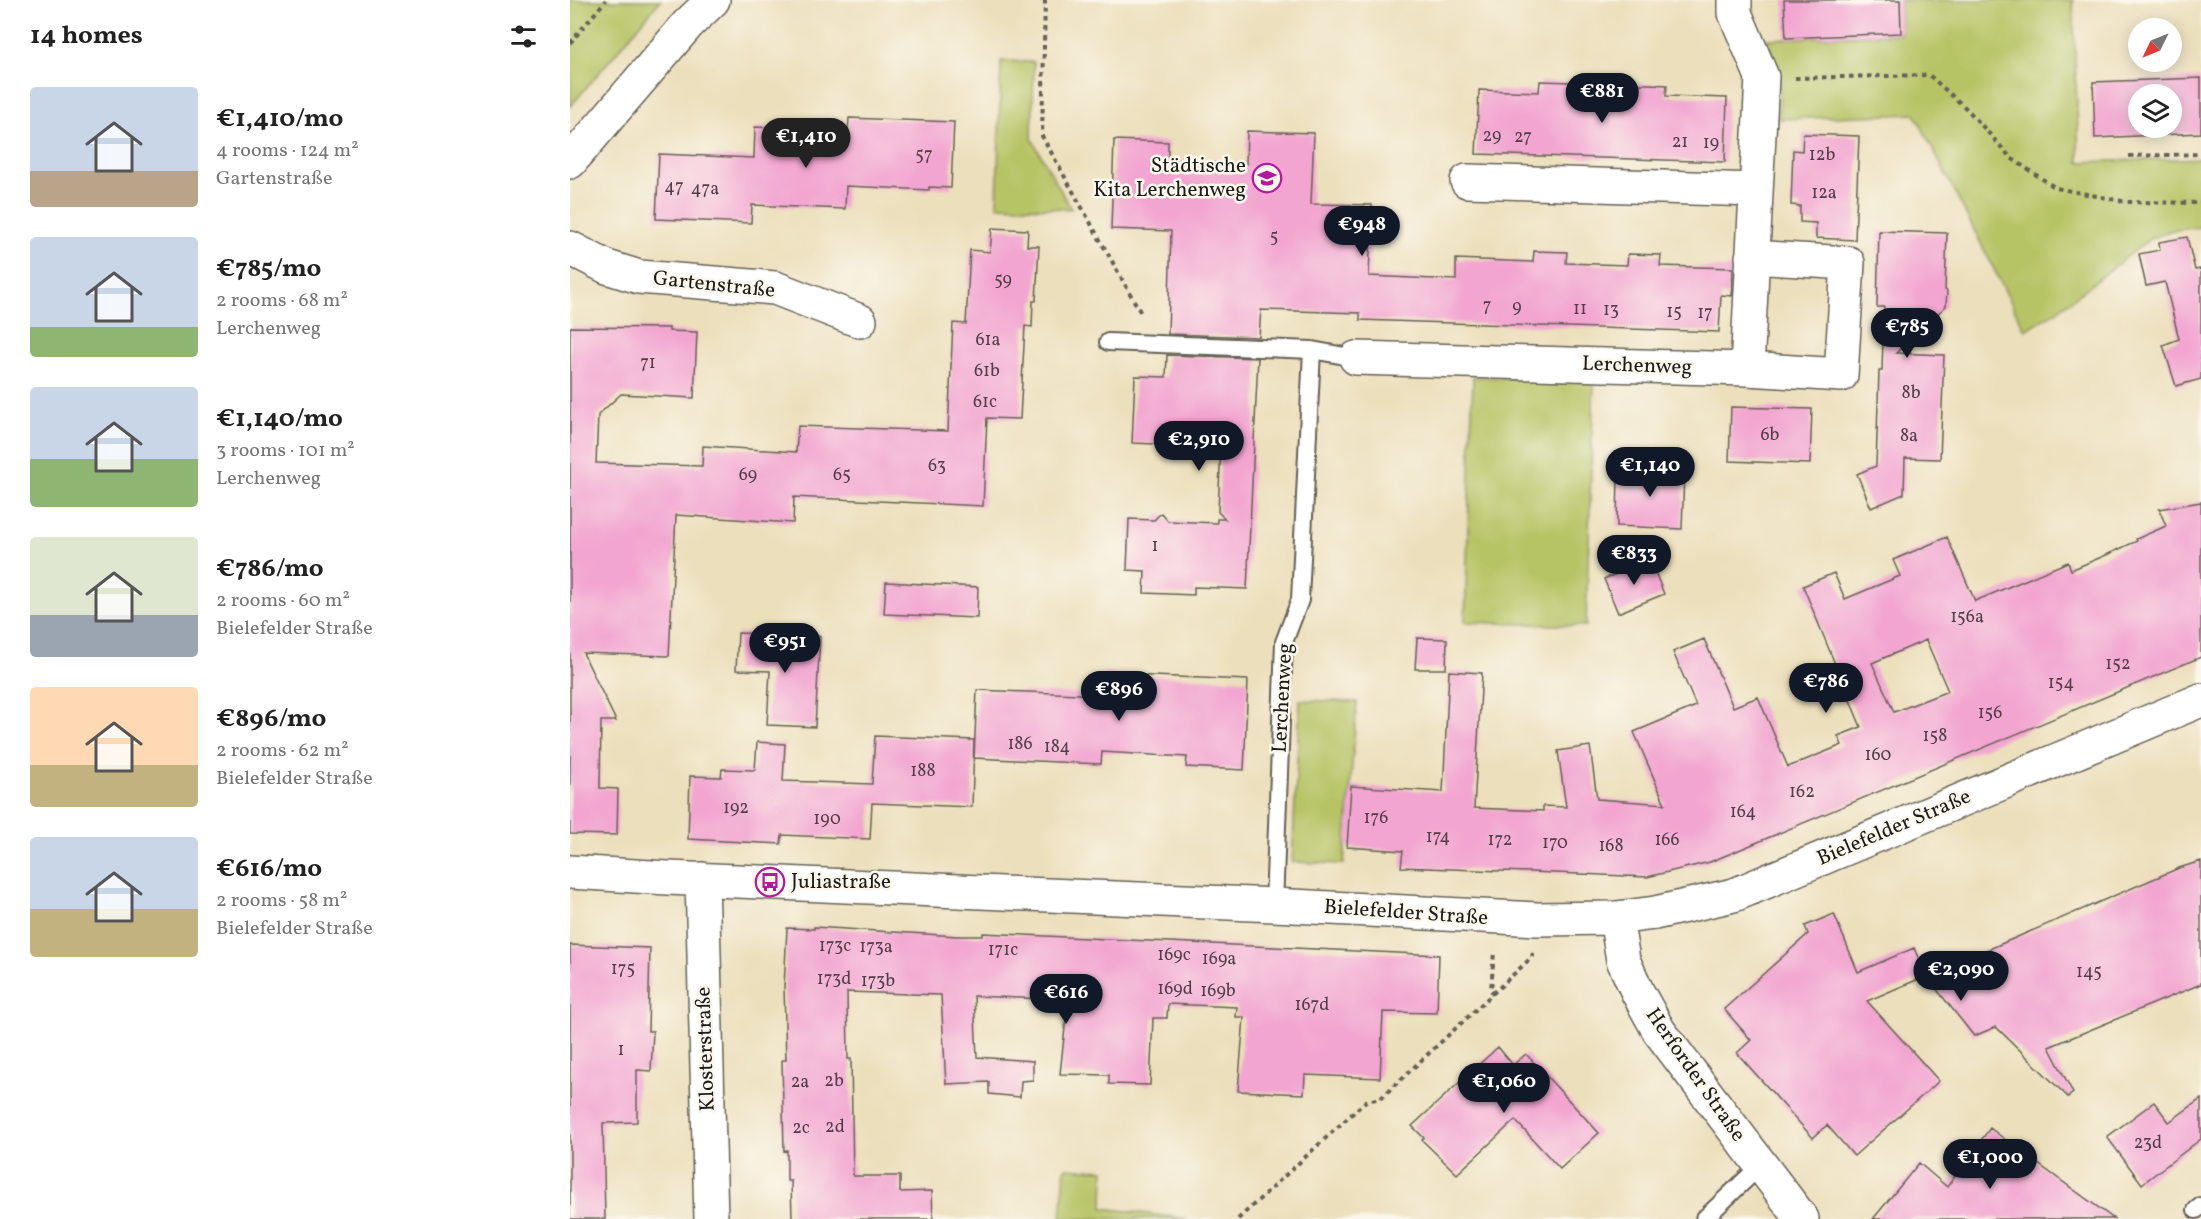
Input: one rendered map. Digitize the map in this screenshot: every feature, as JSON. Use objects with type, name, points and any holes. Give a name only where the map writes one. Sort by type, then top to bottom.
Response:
[{"type":"street","points":[[570,162],[688,24],[713,0]]},
{"type":"street","points":[[1735,0],[1735,13],[1762,78],[1747,369]]},
{"type":"street","points":[[1467,181],[1756,190]]},
{"type":"street","name":"Gartenstraße","points":[[570,248],[607,267],[639,277],[775,288],[860,321]]},
{"type":"street","name":"Lerchenweg","points":[[1356,358],[1747,369],[1841,375],[1848,263],[1752,257]]},
{"type":"street","name":"Bielefelder Straße","points":[[570,872],[1274,905],[1496,918],[1616,918],[1655,913],[1734,895],[2201,700]]},
{"type":"street","name":"Klosterstraße","points":[[702,879],[711,1219]]},
{"type":"street","name":"Herforder Straße","points":[[1616,918],[1623,960],[1659,1031],[1802,1219]]},
{"type":"lane","name":"Lerchenweg","points":[[1108,342],[1312,350],[1356,358]]},
{"type":"lane","name":"Lerchenweg","points":[[1274,905],[1284,642],[1300,600],[1312,350]]},
{"type":"lane","points":[[1704,1219],[1760,1166]]},
{"type":"path","points":[[570,43],[606,0]]},
{"type":"path","points":[[1045,0],[1042,136],[1149,328],[1153,344]]},
{"type":"path","points":[[1762,78],[1929,75],[1967,109],[2011,158],[2056,188],[2127,202],[2201,203]]},
{"type":"path","points":[[2130,156],[2201,154]]},
{"type":"path","points":[[1493,996],[1491,990],[1496,918]]},
{"type":"path","points":[[1238,1219],[1366,1101],[1381,1098],[1493,996],[1532,957],[1537,919]]},
{"type":"green space","points":[[570,0],[661,0],[570,107]]},
{"type":"green space","points":[[1900,0],[2073,0],[2079,162],[2201,158],[2201,227],[2169,231],[2150,239],[2056,312],[2025,330],[1915,114],[1779,119],[1779,71],[1767,39],[1901,34]]},
{"type":"green space","points":[[1001,61],[1034,62],[1032,139],[1071,209],[997,206]]},
{"type":"green space","points":[[1473,377],[1594,380],[1586,626],[1465,622]]},
{"type":"green space","points":[[1300,700],[1357,702],[1344,864],[1292,862]]},
{"type":"green space","points":[[1065,1168],[1104,1170],[1103,1208],[1188,1219],[1061,1219]]},
{"type":"building","points":[[1784,0],[1900,0],[1901,33],[1786,38]]},
{"type":"building","points":[[2201,78],[2201,133],[2182,134],[2182,84],[2128,84],[2128,136],[2095,138],[2093,82]]},
{"type":"building","points":[[1540,81],[1573,82],[1572,92],[1633,94],[1634,84],[1650,84],[1667,85],[1666,96],[1727,98],[1725,162],[1476,154],[1479,90],[1539,92]]},
{"type":"building","points":[[849,118],[954,122],[951,188],[929,187],[929,190],[846,186],[845,209],[752,205],[751,223],[656,219],[659,154],[754,158],[755,127],[848,131]]},
{"type":"building","points":[[1247,131],[1314,133],[1311,204],[1372,205],[1369,276],[1456,280],[1456,259],[1533,262],[1534,251],[1567,252],[1566,263],[1627,265],[1628,254],[1661,255],[1660,266],[1733,268],[1732,296],[1721,295],[1719,332],[1360,320],[1360,313],[1261,310],[1259,337],[1168,334],[1171,231],[1111,229],[1114,140],[1168,142],[1168,161],[1246,164]]},
{"type":"building","points":[[1803,134],[1859,136],[1855,240],[1816,238],[1816,223],[1800,222],[1800,206],[1791,205],[1793,150],[1802,151]]},
{"type":"building","points":[[992,228],[1028,230],[1027,246],[1039,246],[1032,327],[1025,326],[1020,419],[987,418],[983,506],[794,497],[793,523],[676,515],[669,656],[583,653],[616,721],[601,721],[600,788],[618,789],[617,835],[570,834],[570,327],[669,328],[669,331],[697,332],[694,398],[621,394],[598,415],[596,463],[702,466],[703,446],[796,452],[798,426],[948,431],[953,323],[966,324],[970,250],[990,252]]},
{"type":"building","points":[[1879,231],[1947,233],[1945,290],[1947,291],[1946,306],[1896,353],[1944,355],[1940,459],[1905,458],[1904,494],[1871,508],[1857,474],[1876,466],[1884,307],[1877,307]]},
{"type":"building","points":[[2187,237],[2195,270],[2201,269],[2201,379],[2176,386],[2163,345],[2179,339],[2165,282],[2146,286],[2139,254],[2160,250],[2159,242]]},
{"type":"building","points":[[1167,355],[1258,358],[1247,589],[1194,587],[1194,595],[1144,593],[1145,571],[1127,570],[1129,519],[1154,520],[1161,513],[1168,521],[1217,523],[1217,519],[1225,519],[1218,512],[1221,446],[1176,445],[1165,455],[1155,444],[1132,443],[1135,376],[1166,377]]},
{"type":"building","points":[[1731,407],[1812,409],[1810,464],[1729,461]]},
{"type":"building","points":[[1636,465],[1667,466],[1666,473],[1684,473],[1682,529],[1617,526],[1618,472],[1636,472]]},
{"type":"building","points":[[2201,502],[2201,657],[1710,862],[1647,877],[1401,867],[1403,851],[1347,847],[1351,786],[1443,792],[1449,671],[1482,673],[1474,808],[1543,811],[1543,806],[1566,807],[1558,751],[1590,746],[1597,799],[1665,804],[1634,732],[1696,706],[1673,652],[1704,639],[1733,707],[1758,697],[1788,767],[1842,745],[1838,736],[1861,727],[1803,586],[1834,573],[1845,599],[1900,576],[1893,560],[1947,537],[1975,601],[2068,562],[2071,570],[2137,541],[2136,539],[2166,526],[2159,509]],"holes":[[[1926,640],[1948,691],[1894,712],[1872,663]]]},
{"type":"building","points":[[1650,560],[1664,594],[1618,613],[1604,579]]},
{"type":"building","points":[[886,582],[978,587],[977,618],[884,614]]},
{"type":"building","points":[[738,633],[820,636],[815,727],[767,725],[770,671],[736,670]]},
{"type":"building","points":[[1417,638],[1447,639],[1446,669],[1415,669]]},
{"type":"building","points":[[1105,674],[1248,680],[1244,770],[1186,767],[1187,757],[1102,752],[1101,764],[974,758],[977,690],[1104,695]]},
{"type":"building","points":[[875,736],[974,740],[972,807],[872,803],[870,839],[782,835],[781,844],[688,839],[690,776],[721,777],[722,769],[755,770],[757,742],[785,744],[783,781],[872,784]]},
{"type":"building","points":[[2201,861],[2201,984],[2049,1047],[2073,1093],[2068,1097],[1996,1027],[1974,1036],[1926,976],[2179,868]]},
{"type":"building","points":[[1834,914],[1858,972],[1914,948],[1926,976],[1867,1001],[1939,1081],[1854,1156],[1827,1125],[1813,1138],[1737,1053],[1751,1040],[1724,1009],[1808,934],[1805,926]]},
{"type":"building","points":[[814,927],[957,936],[983,936],[983,933],[1439,955],[1437,1013],[1383,1012],[1380,1078],[1305,1075],[1304,1094],[1238,1091],[1244,1017],[1236,1017],[1237,1007],[1168,1004],[1167,1018],[1153,1018],[1150,1085],[1109,1084],[1109,1075],[1060,1074],[1068,1000],[974,996],[977,1057],[1033,1061],[1033,1080],[1021,1081],[1020,1097],[989,1094],[989,1082],[946,1084],[941,995],[847,992],[848,1059],[851,1059],[853,1176],[900,1176],[900,1192],[932,1191],[933,1219],[792,1219],[791,1181],[787,1181],[787,1150],[784,1151],[782,1060],[786,1060],[784,987],[787,928],[814,929]]},
{"type":"building","points":[[570,945],[650,948],[648,1031],[653,1031],[651,1071],[637,1070],[637,1122],[603,1123],[605,1219],[570,1219]]},
{"type":"building","points":[[1498,1047],[1513,1065],[1526,1054],[1599,1133],[1560,1169],[1515,1120],[1457,1174],[1422,1140],[1424,1138],[1412,1126]]},
{"type":"building","points":[[2201,1099],[2201,1139],[2142,1184],[2107,1137],[2154,1102],[2169,1122]]},
{"type":"building","points":[[1990,1128],[2114,1219],[1873,1219],[1919,1163],[1947,1187]]},
{"type":"place","name":"Städtische Kita Lerchenweg","points":[[1267,178]]},
{"type":"place","name":"Juliastraße","points":[[770,882]]}]
